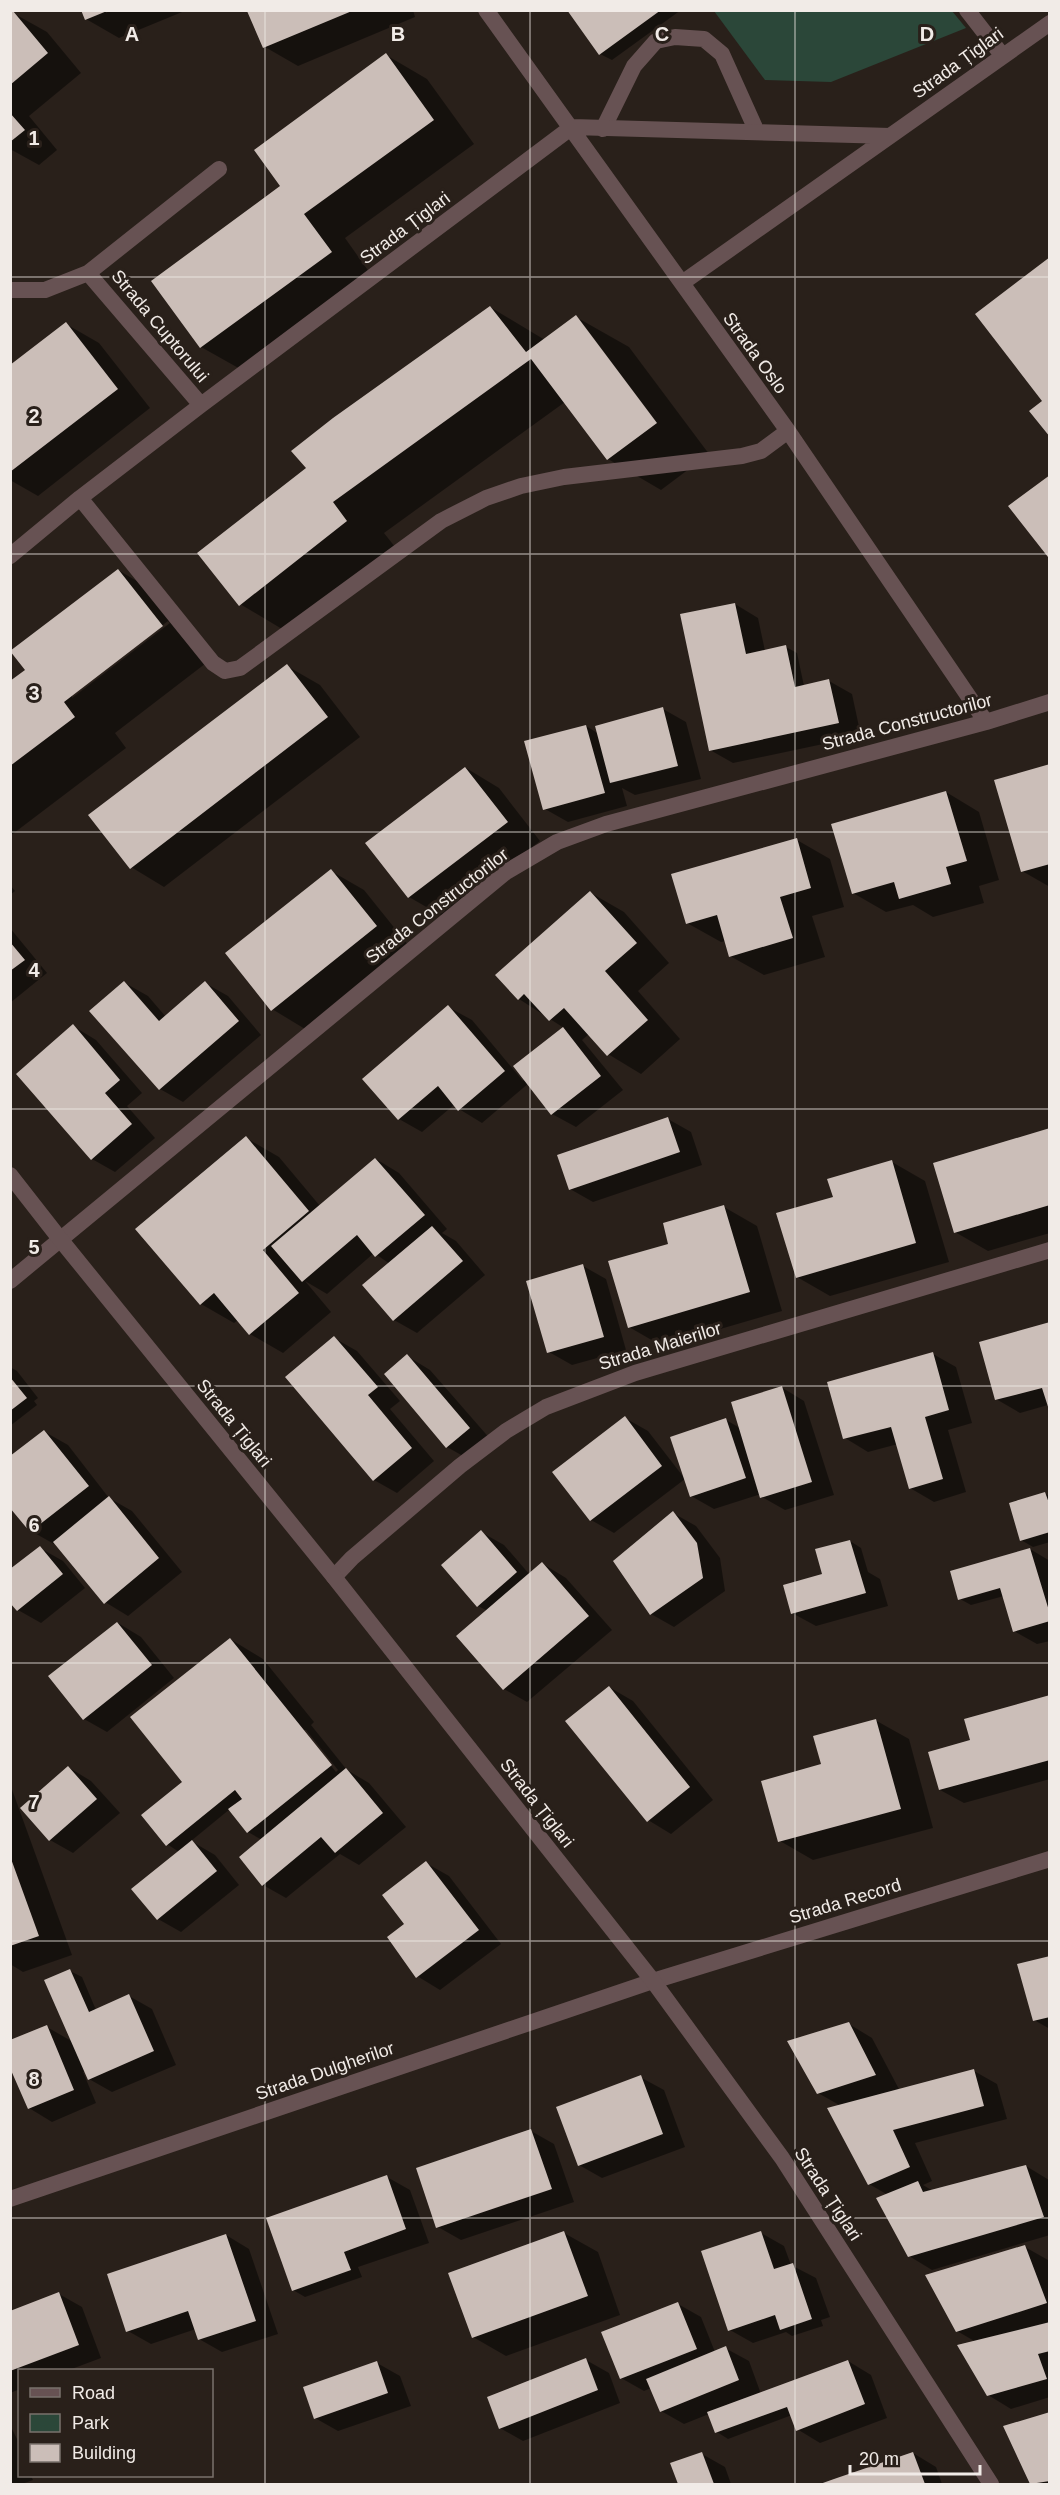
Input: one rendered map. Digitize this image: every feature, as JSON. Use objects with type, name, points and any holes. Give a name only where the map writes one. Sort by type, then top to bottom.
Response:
[{"type":"street","name":"Strada Oslo","points":[[486,10],[788,431],[986,722]]},
{"type":"street","points":[[967,10],[1002,56]]},
{"type":"street","name":"Strada Țiglari","points":[[682,283],[1050,23]]},
{"type":"street","points":[[603,129],[634,66],[656,41],[675,37],[704,39],[722,54],[757,132]]},
{"type":"street","points":[[572,128],[890,136]]},
{"type":"street","name":"Strada Țiglari","points":[[10,556],[80,498],[201,405],[572,128]]},
{"type":"street","name":"Strada Cuptorului","points":[[10,290],[45,290],[88,273],[219,170]]},
{"type":"street","name":"Strada Cuptorului","points":[[88,273],[201,405]]},
{"type":"street","points":[[80,498],[213,663],[225,671],[240,668],[441,521],[486,498],[521,486],[564,477],[742,456],[761,451],[788,431]]},
{"type":"street","name":"Strada Constructorilor","points":[[10,1281],[507,872],[557,842],[606,824],[986,722],[1050,702]]},
{"type":"street","name":"Strada Țiglari","points":[[10,1175],[334,1577],[653,1981],[782,2158],[992,2484]]},
{"type":"street","name":"Strada Maierilor","points":[[334,1577],[352,1558],[460,1466],[506,1431],[546,1407],[635,1373],[1050,1250]]},
{"type":"street","name":"Strada Record","points":[[653,1981],[1050,1858]]},
{"type":"street","name":"Strada Dulgherilor","points":[[10,2199],[653,1981]]},
{"type":"green space","points":[[714,11],[952,11],[966,28],[831,82],[765,80]]},
{"type":"building","points":[[81,10],[107,10],[107,11],[85,20]]},
{"type":"building","points":[[567,10],[661,10],[599,55]]},
{"type":"building","points":[[13,11],[48,53],[10,85],[10,13]]},
{"type":"building","points":[[247,11],[352,11],[263,48]]},
{"type":"building","points":[[386,53],[434,120],[304,214],[332,252],[200,348],[151,281],[280,186],[254,150]]},
{"type":"building","points":[[10,113],[25,130],[10,142]]},
{"type":"building","points":[[1050,257],[1050,437],[1029,411],[1042,401],[975,314]]},
{"type":"building","points":[[490,306],[526,352],[576,315],[657,423],[607,460],[531,359],[333,502],[347,521],[239,606],[197,553],[306,468],[291,451],[333,418]]},
{"type":"building","points":[[66,322],[118,389],[10,472],[10,365]]},
{"type":"building","points":[[1050,475],[1050,556],[1048,557],[1008,506]]},
{"type":"building","points":[[118,569],[163,626],[64,702],[75,717],[10,766],[10,681],[25,670],[10,651]]},
{"type":"building","points":[[735,603],[746,654],[786,645],[795,687],[829,679],[839,723],[709,751],[680,614]]},
{"type":"building","points":[[287,664],[328,717],[130,869],[88,815]]},
{"type":"building","points":[[663,707],[678,766],[610,783],[595,726]]},
{"type":"building","points":[[586,725],[605,793],[543,810],[524,741]]},
{"type":"building","points":[[1050,764],[1050,864],[1021,872],[994,780]]},
{"type":"building","points":[[465,767],[508,822],[408,898],[365,843]]},
{"type":"building","points":[[946,791],[967,861],[946,867],[951,884],[899,899],[894,882],[852,894],[831,824]]},
{"type":"building","points":[[797,838],[811,888],[780,897],[793,938],[729,957],[717,915],[686,924],[671,874]]},
{"type":"building","points":[[331,869],[377,926],[271,1011],[225,953]]},
{"type":"building","points":[[590,891],[637,943],[605,971],[648,1020],[607,1056],[564,1008],[549,1021],[524,994],[518,1000],[495,975]]},
{"type":"building","points":[[10,942],[25,960],[10,971]]},
{"type":"building","points":[[124,981],[159,1021],[205,981],[239,1021],[159,1090],[89,1011]]},
{"type":"building","points":[[448,1005],[505,1071],[458,1111],[438,1086],[398,1120],[362,1079]]},
{"type":"building","points":[[73,1024],[120,1080],[105,1093],[132,1124],[91,1160],[16,1074]]},
{"type":"building","points":[[563,1027],[601,1076],[551,1115],[513,1066]]},
{"type":"building","points":[[668,1117],[680,1152],[569,1190],[557,1155]]},
{"type":"building","points":[[1050,1128],[1050,1205],[954,1233],[933,1163]]},
{"type":"building","points":[[246,1136],[309,1211],[263,1250],[299,1293],[249,1335],[214,1293],[200,1305],[135,1229]]},
{"type":"building","points":[[375,1158],[425,1215],[375,1257],[357,1235],[302,1282],[271,1246]]},
{"type":"building","points":[[892,1160],[916,1243],[796,1278],[776,1213],[833,1197],[827,1179]]},
{"type":"building","points":[[724,1205],[750,1292],[628,1328],[608,1261],[668,1244],[663,1223]]},
{"type":"building","points":[[432,1226],[463,1261],[393,1321],[362,1285]]},
{"type":"building","points":[[583,1264],[604,1337],[547,1353],[526,1281]]},
{"type":"building","points":[[1050,1322],[1050,1413],[1042,1388],[995,1400],[979,1342]]},
{"type":"building","points":[[334,1336],[378,1387],[368,1395],[412,1448],[373,1481],[285,1377]]},
{"type":"building","points":[[933,1352],[949,1410],[925,1417],[943,1479],[909,1489],[891,1427],[843,1439],[827,1382]]},
{"type":"building","points":[[407,1354],[470,1428],[446,1448],[384,1374]]},
{"type":"building","points":[[10,1377],[27,1398],[10,1411]]},
{"type":"building","points":[[782,1386],[812,1482],[760,1498],[731,1402]]},
{"type":"building","points":[[625,1416],[662,1466],[590,1521],[552,1472]]},
{"type":"building","points":[[726,1418],[746,1478],[690,1497],[670,1437]]},
{"type":"building","points":[[44,1430],[89,1486],[30,1532],[10,1508],[10,1456]]},
{"type":"building","points":[[1045,1492],[1050,1506],[1050,1532],[1020,1541],[1009,1503]]},
{"type":"building","points":[[109,1496],[159,1558],[104,1604],[53,1542]]},
{"type":"building","points":[[673,1511],[697,1543],[703,1578],[650,1615],[613,1561]]},
{"type":"building","points":[[481,1530],[517,1572],[477,1607],[441,1565]]},
{"type":"building","points":[[850,1540],[866,1593],[791,1614],[783,1585],[822,1574],[815,1549]]},
{"type":"building","points":[[40,1546],[63,1574],[17,1611],[10,1603],[10,1569]]},
{"type":"building","points":[[1030,1548],[1050,1614],[1050,1621],[1013,1632],[1000,1588],[958,1600],[950,1571]]},
{"type":"building","points":[[542,1562],[589,1616],[503,1690],[456,1636]]},
{"type":"building","points":[[117,1622],[152,1665],[83,1720],[48,1676]]},
{"type":"building","points":[[230,1638],[332,1765],[247,1833],[228,1809],[242,1799],[235,1790],[166,1846],[141,1815],[182,1782],[130,1717]]},
{"type":"building","points":[[609,1686],[690,1787],[647,1822],[565,1721]]},
{"type":"building","points":[[1050,1695],[1050,1760],[939,1790],[928,1752],[970,1740],[964,1719]]},
{"type":"building","points":[[876,1719],[901,1809],[778,1842],[761,1781],[821,1764],[813,1736]]},
{"type":"building","points":[[68,1766],[97,1799],[49,1841],[20,1808]]},
{"type":"building","points":[[346,1768],[383,1813],[335,1853],[321,1837],[262,1886],[239,1857]]},
{"type":"building","points":[[192,1840],[217,1871],[157,1920],[131,1889]]},
{"type":"building","points":[[10,1856],[39,1936],[10,1946]]},
{"type":"building","points":[[426,1861],[479,1930],[416,1978],[387,1937],[404,1924],[382,1895]]},
{"type":"building","points":[[1050,1956],[1050,2017],[1033,2021],[1017,1964]]},
{"type":"building","points":[[70,1969],[89,2012],[129,1994],[154,2051],[88,2080],[44,1980]]},
{"type":"building","points":[[849,2022],[876,2075],[817,2094],[787,2041]]},
{"type":"building","points":[[47,2025],[74,2090],[28,2109],[10,2068],[10,2040]]},
{"type":"building","points":[[974,2069],[984,2106],[893,2130],[910,2167],[868,2185],[827,2108]]},
{"type":"building","points":[[641,2075],[663,2134],[578,2166],[556,2107]]},
{"type":"building","points":[[531,2129],[552,2189],[436,2228],[416,2168]]},
{"type":"building","points":[[1026,2165],[1044,2217],[908,2257],[876,2198],[918,2181],[923,2192]]},
{"type":"building","points":[[387,2175],[406,2229],[344,2252],[351,2270],[292,2291],[266,2218]]},
{"type":"building","points":[[564,2231],[588,2296],[472,2338],[448,2273]]},
{"type":"building","points":[[761,2231],[774,2269],[793,2263],[812,2319],[780,2330],[775,2315],[728,2331],[701,2251]]},
{"type":"building","points":[[226,2234],[256,2321],[198,2340],[188,2311],[126,2332],[107,2274]]},
{"type":"building","points":[[1025,2245],[1047,2303],[956,2332],[925,2275]]},
{"type":"building","points":[[59,2292],[79,2345],[10,2371],[10,2311]]},
{"type":"building","points":[[678,2302],[697,2349],[620,2379],[601,2332]]},
{"type":"building","points":[[1050,2322],[1050,2351],[1038,2354],[1047,2379],[987,2396],[957,2345]]},
{"type":"building","points":[[726,2346],[739,2380],[660,2412],[646,2379]]},
{"type":"building","points":[[586,2358],[598,2390],[499,2429],[487,2397]]},
{"type":"building","points":[[848,2360],[865,2404],[796,2431],[787,2407],[715,2433],[707,2412]]},
{"type":"building","points":[[377,2361],[388,2393],[314,2419],[303,2387]]},
{"type":"building","points":[[1050,2412],[1050,2481],[1030,2484],[1003,2426]]},
{"type":"building","points":[[702,2452],[714,2484],[678,2484],[670,2463]]},
{"type":"building","points":[[913,2452],[925,2484],[820,2484],[834,2479]]}]
